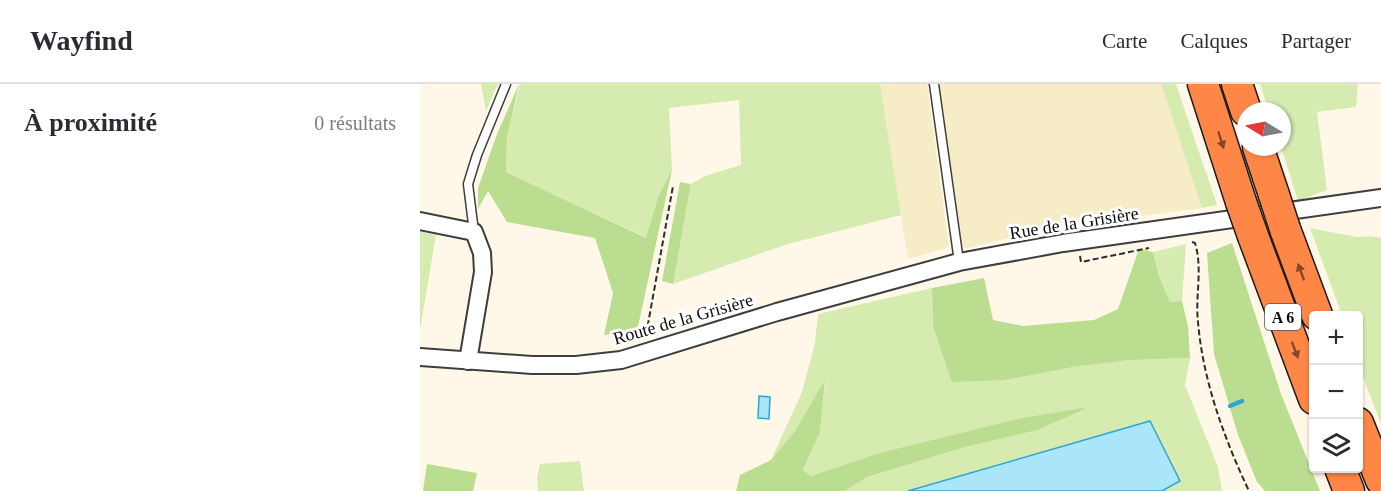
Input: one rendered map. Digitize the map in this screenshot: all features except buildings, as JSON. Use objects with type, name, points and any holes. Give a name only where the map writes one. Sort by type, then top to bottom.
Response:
[{"type":"highway","name":"A 6","points":[[1203,84],[1241,202],[1309,386]]},
{"type":"highway","points":[[1238,84],[1243,102]]},
{"type":"highway","name":"A 6","points":[[1261,156],[1316,311]]},
{"type":"highway","points":[[1363,433],[1381,480]]},
{"type":"highway","points":[[1342,473],[1349,491]]},
{"type":"street","name":"Rue de la Grisière","points":[[777,312],[959,262],[1079,241],[1381,198]]},
{"type":"street","points":[[420,221],[474,232],[482,253],[483,272],[468,361]]},
{"type":"street","name":"Route de la Grisière","points":[[420,357],[576,365],[621,360],[777,312]]},
{"type":"lane","points":[[474,232],[468,184],[477,155],[506,84]]},
{"type":"lane","points":[[934,84],[959,262]]},
{"type":"path","points":[[643,353],[673,186]]},
{"type":"path","points":[[1189,240],[1195,243],[1197,250],[1199,273],[1197,309],[1204,367],[1231,451],[1249,491]]},
{"type":"path","points":[[1079,241],[1081,262],[1156,246]]},
{"type":"shaded area","points":[[880,84],[927,84],[949,247],[908,259]]},
{"type":"shaded area","points":[[938,84],[1161,84],[1202,208],[1057,227],[967,248],[962,247]]},
{"type":"green space","points":[[481,84],[498,84],[486,111]]},
{"type":"green space","points":[[519,84],[507,138],[506,172],[646,238],[659,195],[672,170],[637,331],[604,335],[613,293],[595,238],[507,222],[488,191],[478,209],[478,188],[497,134]]},
{"type":"green space","points":[[520,84],[880,84],[901,215],[788,244],[673,284],[691,184],[705,176],[741,165],[739,100],[669,108],[672,170],[659,195],[647,238],[506,172],[507,138]]},
{"type":"green space","points":[[1161,84],[1176,84],[1217,205],[1202,208]]},
{"type":"green space","points":[[1260,84],[1358,84],[1356,107],[1317,112],[1327,190],[1298,201],[1284,156],[1291,156],[1291,102],[1266,102]]},
{"type":"green space","points":[[680,182],[691,184],[673,284],[662,281]]},
{"type":"green space","points":[[1310,228],[1357,237],[1381,238],[1381,424],[1363,377],[1363,311],[1341,311]]},
{"type":"green space","points":[[420,232],[436,235],[420,330]]},
{"type":"green space","points":[[1232,243],[1281,394],[1309,464],[1309,473],[1313,473],[1320,491],[1265,491],[1257,482],[1238,435],[1214,354],[1207,253]]},
{"type":"green space","points":[[1186,244],[1182,301],[1170,302],[1159,276],[1153,252]]},
{"type":"green space","points":[[1139,249],[1153,252],[1159,276],[1170,302],[1182,301],[1188,326],[1190,358],[1131,360],[1072,367],[1004,380],[952,382],[933,326],[932,288],[984,278],[993,320],[1023,326],[1094,320],[1118,309]]},
{"type":"green space","points":[[932,288],[933,326],[1072,367],[1131,360],[1190,358],[1185,385],[1218,467],[1222,491],[845,491],[867,477],[965,447],[1038,430],[1086,408],[1021,418],[879,453],[811,476],[803,470],[820,432],[825,382],[795,431],[771,460],[802,392],[815,343],[818,314]]},
{"type":"green space","points":[[825,380],[820,432],[803,470],[811,476],[879,453],[1021,418],[1089,407],[1038,430],[965,447],[867,477],[845,491],[736,491],[740,475],[771,460],[795,431]]},
{"type":"green space","points":[[580,461],[584,491],[538,491],[537,477],[540,464]]},
{"type":"green space","points":[[427,464],[477,473],[473,491],[423,491]]},
{"type":"water","points":[[759,396],[770,397],[769,419],[758,418]]},
{"type":"water","points":[[1150,421],[1180,481],[1162,491],[908,491]]},
{"type":"waterway","points":[[1230,406],[1242,401]]}]
